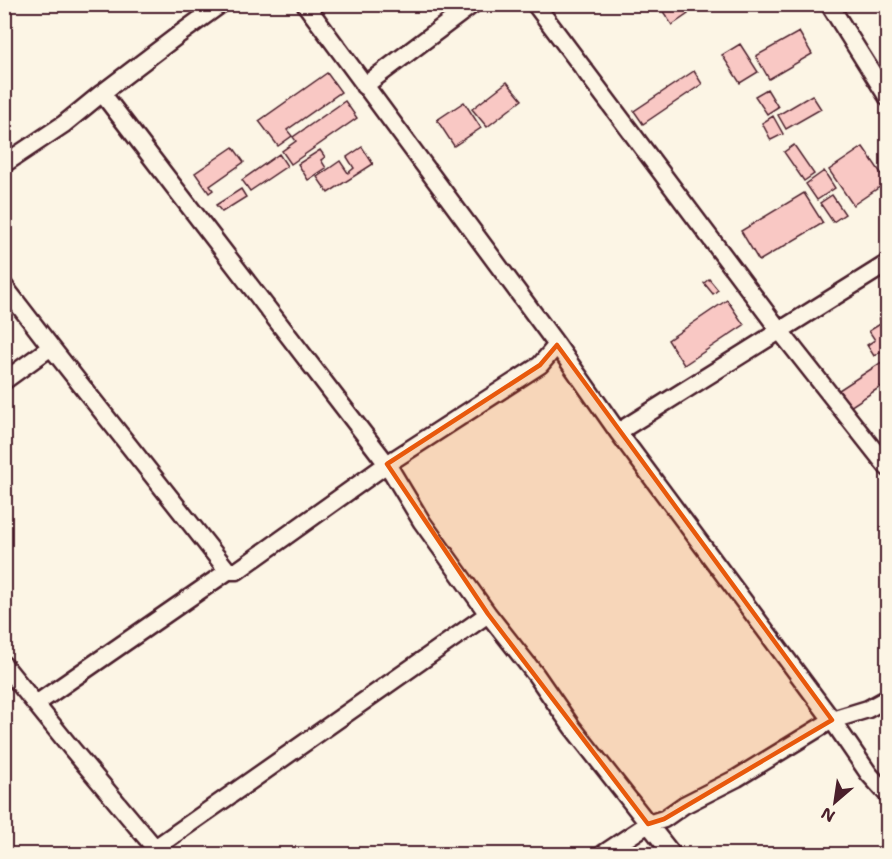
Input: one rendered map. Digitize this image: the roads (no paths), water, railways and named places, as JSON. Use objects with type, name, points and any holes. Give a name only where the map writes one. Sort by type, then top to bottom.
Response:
[{"type":"street","points":[[4,164],[64,124],[221,4]]},
{"type":"street","points":[[305,4],[832,720],[869,774],[888,795]]},
{"type":"street","points":[[364,86],[473,4]]},
{"type":"street","points":[[535,4],[780,331],[888,468]]},
{"type":"street","points":[[829,4],[888,98]]},
{"type":"street","points":[[102,93],[387,464],[422,522],[488,614],[536,675],[572,727],[672,855]]},
{"type":"street","points":[[618,432],[888,262]]},
{"type":"street","points":[[4,286],[228,571]]},
{"type":"street","points":[[36,704],[228,571],[237,571],[387,464],[540,365],[557,345]]},
{"type":"street","points":[[4,381],[51,346]]},
{"type":"street","points":[[4,665],[157,851],[488,614]]},
{"type":"street","points":[[603,855],[648,824],[664,819],[684,805],[737,778],[832,720],[868,709],[888,698]]}]
